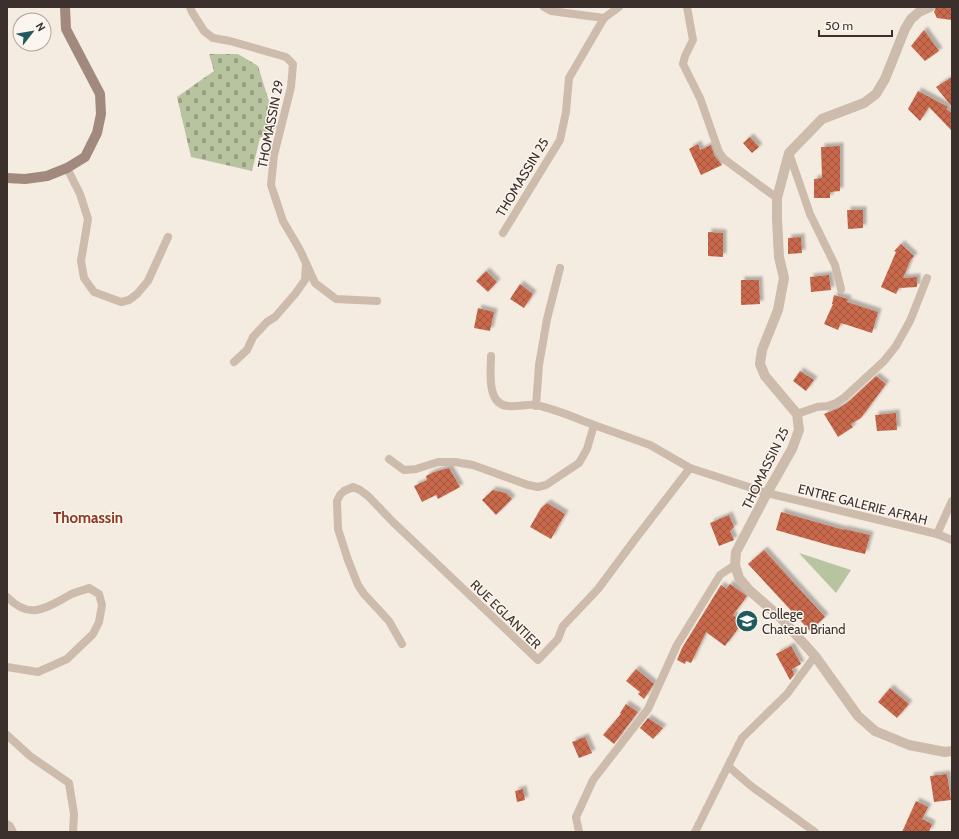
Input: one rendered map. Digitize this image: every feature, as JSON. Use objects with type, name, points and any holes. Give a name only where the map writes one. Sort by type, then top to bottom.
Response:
[{"type":"main road","points":[[7,178],[26,179],[47,176],[67,168],[84,157],[97,133],[101,114],[100,94],[66,29],[65,7]]},
{"type":"street","name":"THOMASSIN 29","points":[[190,7],[204,31],[213,38],[230,41],[286,57],[293,64],[291,87],[274,155],[271,185],[283,221],[300,250],[315,283],[336,299],[377,301]]},
{"type":"street","points":[[544,7],[551,11],[604,18]]},
{"type":"street","name":"THOMASSIN 25","points":[[503,233],[560,140],[566,112],[569,78],[604,18],[619,7]]},
{"type":"street","points":[[687,7],[693,40],[685,56],[683,64],[700,98],[719,152],[724,159],[777,198]]},
{"type":"street","name":"THOMASSIN 25","points":[[735,565],[736,552],[792,449],[799,430],[797,414],[764,376],[760,364],[762,350],[778,310],[784,278],[779,257],[777,198],[789,153],[822,119],[864,103],[876,94],[885,79],[905,29],[911,19],[919,12],[930,7]]},
{"type":"street","points":[[789,153],[810,214],[835,265],[841,289]]},
{"type":"street","points":[[67,168],[80,194],[88,219],[81,261],[84,278],[94,292],[121,302],[129,300],[137,294],[148,281],[168,237]]},
{"type":"street","points":[[234,362],[246,350],[253,337],[267,322],[275,317],[296,294],[305,280],[306,264]]},
{"type":"street","points":[[536,406],[539,365],[547,319],[560,268]]},
{"type":"street","points":[[797,414],[817,407],[828,406],[836,403],[845,397],[884,361],[896,346],[910,320],[927,278]]},
{"type":"street","points":[[491,356],[491,387],[495,397],[504,406],[536,406],[550,408],[650,445],[690,468],[767,493]]},
{"type":"street","points":[[390,459],[404,470],[416,469],[438,462],[455,462],[473,465],[528,485],[538,487],[546,485],[579,463],[587,449],[594,425]]},
{"type":"street","name":"RUE EGLANTIER","points":[[402,644],[389,621],[364,594],[348,560],[338,529],[337,501],[340,494],[344,491],[353,487],[368,496],[393,522],[538,660],[558,639],[563,626],[598,589],[690,468]]},
{"type":"street","name":"ENTRE GALERIE AFRAH","points":[[767,493],[937,534],[952,540]]},
{"type":"street","points":[[937,534],[952,501]]},
{"type":"street","points":[[579,832],[576,817],[593,780],[648,709],[677,645],[720,575],[735,565],[739,578],[749,590],[780,617],[815,656],[858,716],[875,731],[909,745],[945,752],[952,751]]},
{"type":"street","points":[[7,597],[16,606],[26,609],[40,610],[48,608],[70,595],[89,588],[99,594],[102,605],[99,622],[93,634],[67,659],[38,672],[7,667]]},
{"type":"street","points":[[695,832],[742,738],[787,694],[815,656]]},
{"type":"street","points":[[7,735],[30,756],[69,783],[74,814],[73,832]]},
{"type":"street","points":[[728,766],[750,786],[815,832]]},
{"type":"street","points":[[7,824],[13,832]]},
{"type":"green space","points":[[209,54],[238,54],[258,66],[277,127],[260,138],[252,171],[191,157],[177,97],[214,71]]},
{"type":"green space","points":[[799,553],[851,570],[836,593]]},
{"type":"building","points":[[936,7],[952,7],[952,20],[937,18],[934,12]]},
{"type":"building","points":[[924,30],[939,51],[925,61],[911,46]]},
{"type":"building","points":[[952,77],[952,107],[936,87]]},
{"type":"building","points":[[918,91],[948,107],[946,109],[952,113],[952,131],[929,107],[920,121],[908,109]]},
{"type":"building","points":[[750,137],[759,147],[752,153],[743,143]]},
{"type":"building","points":[[698,144],[700,150],[711,145],[714,155],[722,165],[701,175],[689,149]]},
{"type":"building","points":[[840,146],[840,191],[830,192],[830,198],[814,198],[814,179],[822,178],[821,147]]},
{"type":"building","points":[[847,210],[863,210],[863,228],[848,229]]},
{"type":"building","points":[[708,232],[723,233],[723,257],[708,256]]},
{"type":"building","points":[[801,237],[802,253],[788,254],[788,238]]},
{"type":"building","points":[[901,244],[914,256],[910,261],[903,278],[917,277],[917,287],[899,288],[896,294],[881,287],[896,252],[894,251]]},
{"type":"building","points":[[486,271],[497,282],[488,292],[476,281]]},
{"type":"building","points":[[829,275],[831,290],[811,292],[810,277]]},
{"type":"building","points":[[741,280],[759,280],[760,304],[741,305]]},
{"type":"building","points":[[520,284],[533,294],[524,308],[510,299]]},
{"type":"building","points":[[834,295],[848,299],[847,302],[878,312],[872,333],[841,323],[838,330],[824,324],[833,304]]},
{"type":"building","points":[[478,308],[494,312],[490,331],[474,328]]},
{"type":"building","points":[[800,371],[814,380],[806,391],[793,381]]},
{"type":"building","points":[[876,376],[886,384],[861,418],[851,424],[853,427],[838,437],[824,414],[839,408],[848,402]]},
{"type":"building","points":[[896,413],[897,430],[877,431],[875,415]]},
{"type":"building","points":[[449,468],[460,487],[438,499],[436,495],[422,502],[414,486],[427,480],[426,476]]},
{"type":"building","points":[[493,490],[506,493],[512,499],[496,515],[482,500]]},
{"type":"building","points":[[547,503],[565,514],[551,539],[530,527],[541,508]]},
{"type":"building","points":[[781,512],[844,530],[870,535],[865,554],[776,530]]},
{"type":"building","points":[[729,515],[734,527],[730,531],[734,540],[719,546],[710,523]]},
{"type":"building","points":[[764,550],[825,617],[810,631],[748,564]]},
{"type":"building","points":[[730,584],[747,596],[733,615],[743,622],[725,646],[706,632],[691,663],[686,661],[685,664],[677,660],[682,648],[721,585],[726,589]]},
{"type":"building","points":[[791,646],[801,664],[792,669],[794,675],[790,680],[776,654]]},
{"type":"building","points":[[636,669],[654,684],[644,699],[638,694],[640,692],[626,681]]},
{"type":"building","points":[[890,688],[909,704],[897,718],[878,702]]},
{"type":"building","points":[[626,704],[638,712],[614,744],[603,735],[621,714],[620,713]]},
{"type":"building","points":[[648,718],[663,728],[653,739],[640,728]]},
{"type":"building","points":[[585,737],[592,753],[579,758],[572,742]]},
{"type":"building","points":[[947,774],[951,800],[934,802],[930,776]]},
{"type":"building","points":[[523,789],[525,800],[517,802],[515,791]]},
{"type":"building","points":[[916,801],[928,807],[922,819],[932,824],[929,832],[902,832]]},
{"type":"place","name":"College Chateau Briand","points":[[747,621]]},
{"type":"district","name":"Thomassin","points":[[88,518]]}]
